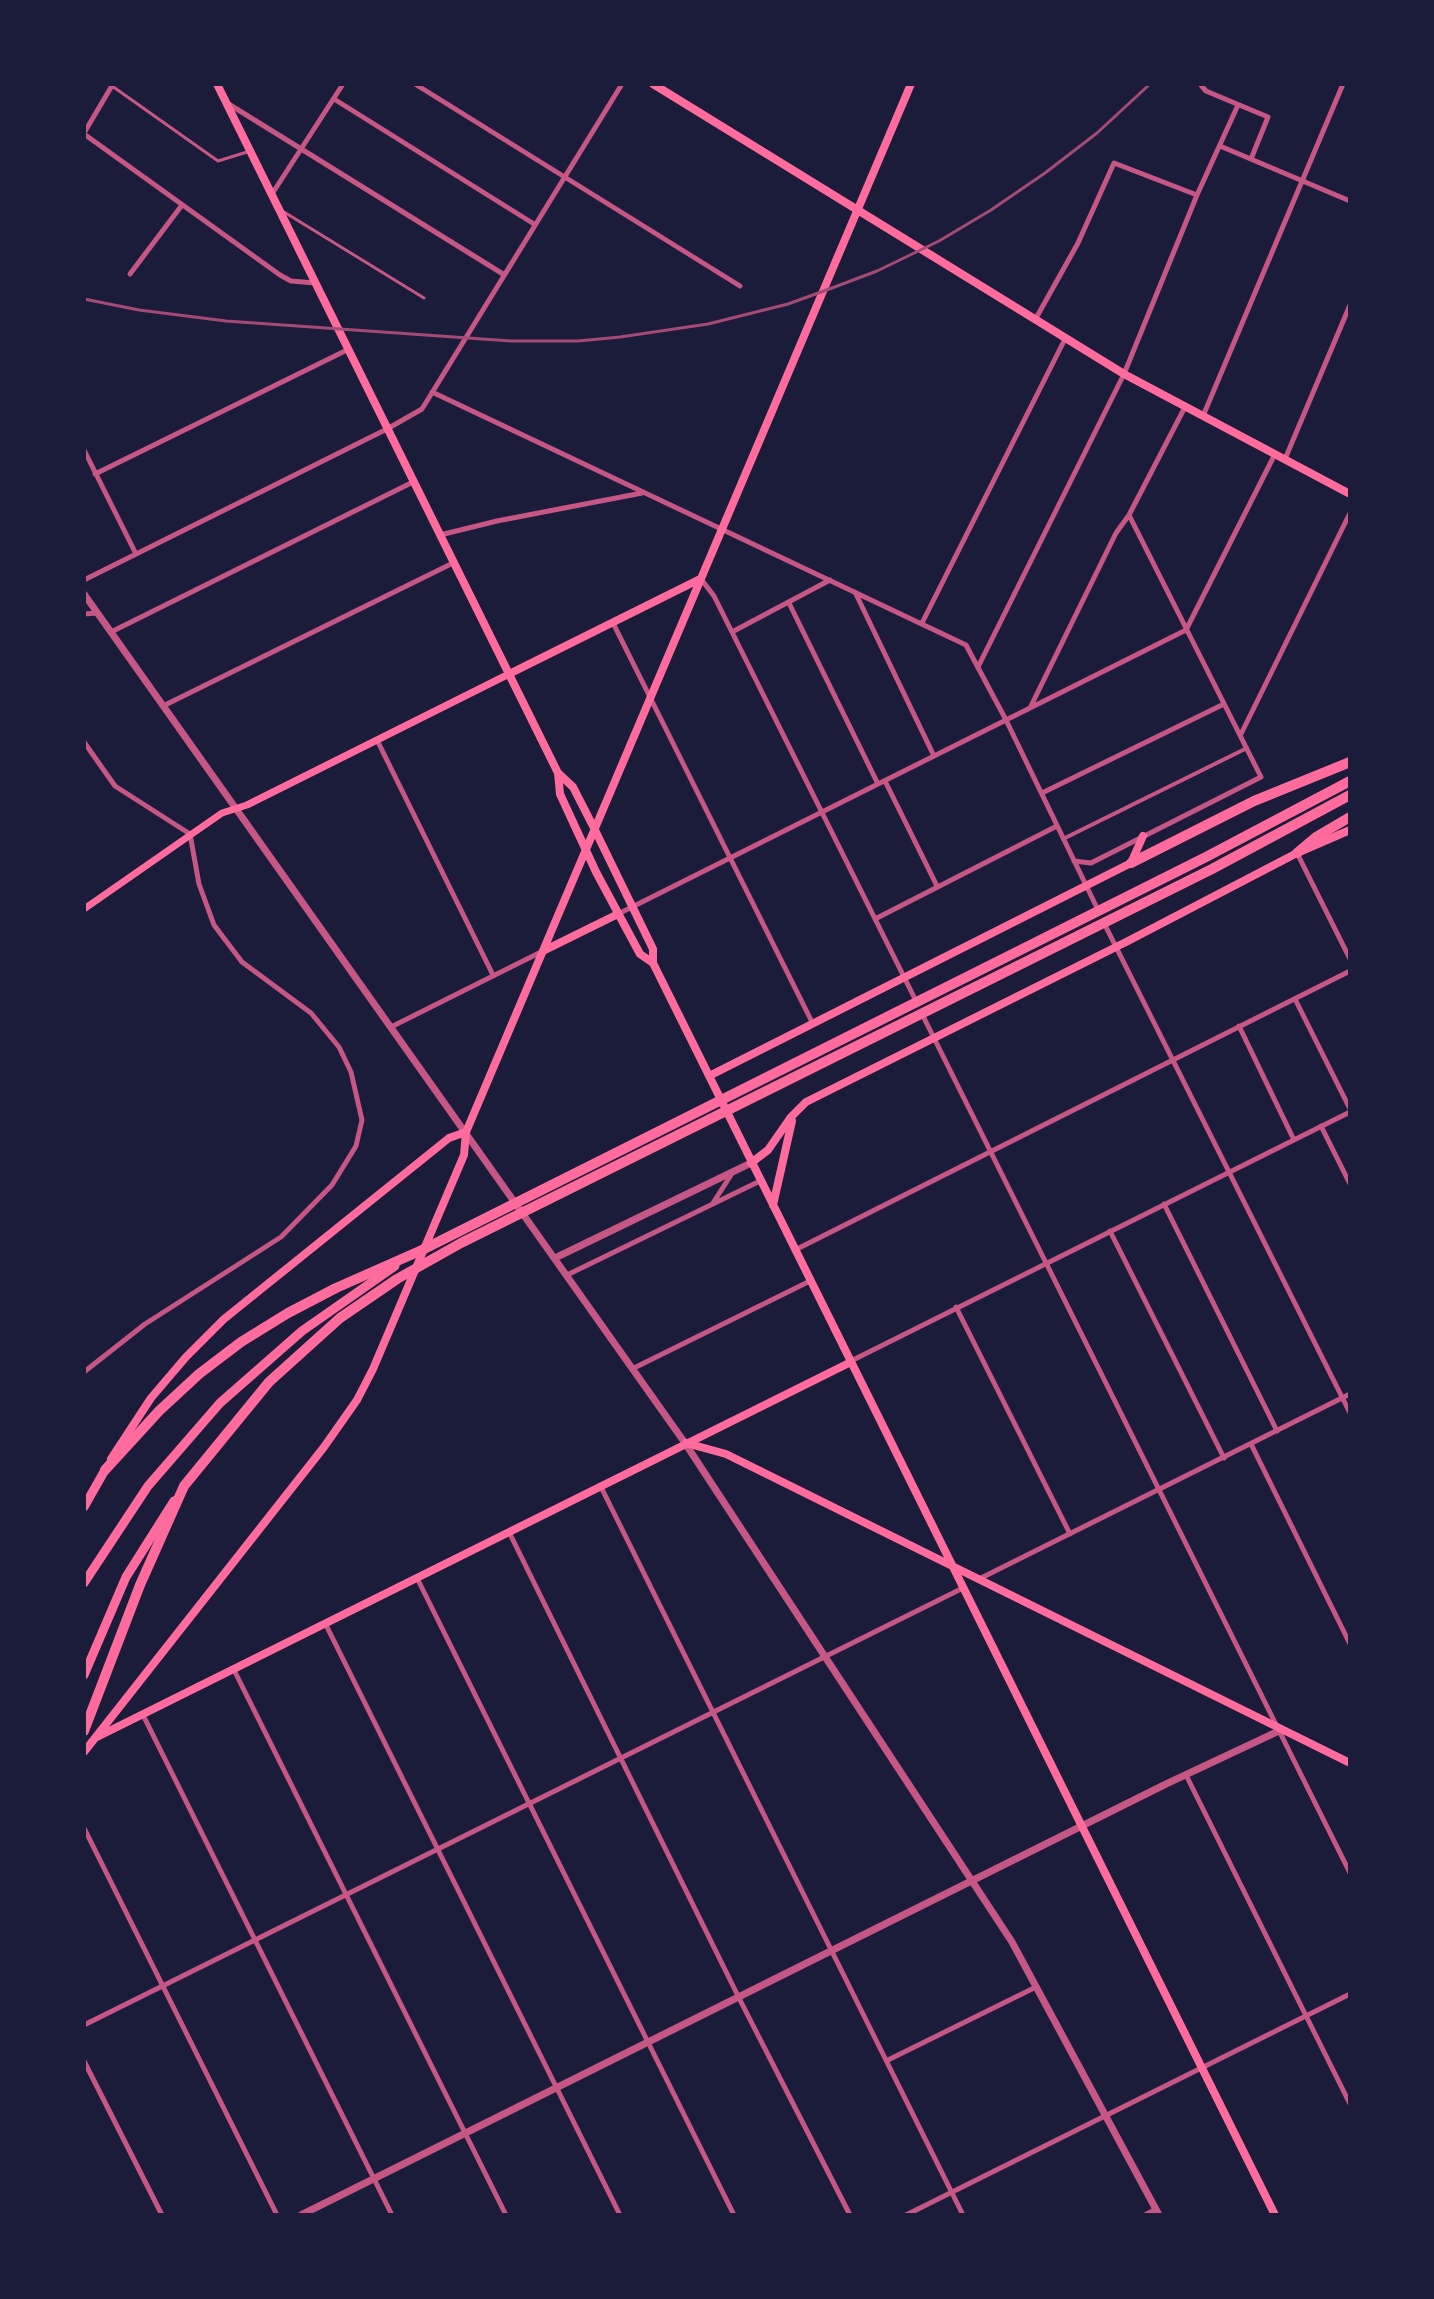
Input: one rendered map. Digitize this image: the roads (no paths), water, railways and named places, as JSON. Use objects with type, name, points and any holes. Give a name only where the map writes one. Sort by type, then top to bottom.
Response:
[{"type":"highway","points":[[1131,863],[1254,801],[1350,762]]},
{"type":"highway","points":[[84,1507],[105,1470],[178,1392],[241,1342],[312,1300],[422,1250],[1192,864],[1350,781]]},
{"type":"highway","points":[[84,1675],[126,1577],[184,1486],[247,1407],[280,1372],[340,1318],[397,1279],[461,1243],[1212,869],[1350,795]]},
{"type":"highway","points":[[1297,853],[1316,837],[1350,817]]},
{"type":"highway","points":[[84,1583],[148,1486],[220,1403],[321,1316],[422,1250]]},
{"type":"highway","points":[[88,1735],[140,1585],[184,1486]]},
{"type":"main road","points":[[217,84],[558,773],[573,787],[594,828],[653,949],[653,963],[751,1163],[1275,2215]]},
{"type":"main road","points":[[653,84],[1124,374],[1350,494]]},
{"type":"main road","points":[[84,1752],[88,1735],[341,1424],[373,1369],[464,1155],[466,1132],[911,84]]},
{"type":"main road","points":[[84,909],[222,813],[377,740],[701,578]]},
{"type":"main road","points":[[558,773],[560,794],[585,849],[640,954],[653,963]]},
{"type":"main road","points":[[751,1163],[768,1150],[799,1108],[933,1034],[1297,853],[1350,830]]},
{"type":"main road","points":[[711,1079],[1131,863],[1143,836]]},
{"type":"main road","points":[[542,951],[618,914]]},
{"type":"main road","points":[[773,1206],[790,1127],[799,1108]]},
{"type":"main road","points":[[105,1470],[119,1443],[151,1398],[224,1319],[449,1138],[466,1132]]},
{"type":"main road","points":[[88,1735],[143,1714],[851,1362]]},
{"type":"main road","points":[[685,1443],[726,1454],[1350,1763]]},
{"type":"street","points":[[272,195],[343,84]]},
{"type":"street","points":[[415,84],[740,286]]},
{"type":"street","points":[[84,580],[422,409],[622,84]]},
{"type":"street","points":[[1200,84],[1206,91],[1268,117],[1251,159]]},
{"type":"street","points":[[1203,416],[1343,84]]},
{"type":"street","points":[[113,85],[84,134],[280,275],[291,281],[315,283]]},
{"type":"street","points":[[334,99],[534,224]]},
{"type":"street","points":[[226,102],[503,274]]},
{"type":"street","points":[[977,668],[1124,374],[1197,195],[1238,105]]},
{"type":"street","points":[[1220,146],[1350,201]]},
{"type":"street","points":[[1035,321],[1078,243],[1114,163],[1197,195]]},
{"type":"street","points":[[130,274],[182,205]]},
{"type":"street","points":[[1285,459],[1350,305]]},
{"type":"street","points":[[922,623],[1065,339]]},
{"type":"street","points":[[95,474],[348,348]]},
{"type":"street","points":[[432,392],[966,645],[1350,1413]]},
{"type":"street","points":[[1030,708],[1116,533],[1129,515],[1185,407]]},
{"type":"street","points":[[84,450],[136,554]]},
{"type":"street","points":[[618,914],[1186,630],[1276,454]]},
{"type":"street","points":[[111,632],[413,482]]},
{"type":"street","points":[[439,535],[645,493]]},
{"type":"street","points":[[1240,735],[1350,513]]},
{"type":"street","points":[[1074,861],[1091,863],[1261,777],[1129,515]]},
{"type":"street","points":[[163,706],[453,563]]},
{"type":"street","points":[[701,578],[714,596],[1350,1873]]},
{"type":"street","points":[[732,632],[830,580]]},
{"type":"street","points":[[855,592],[934,756]]},
{"type":"street","points":[[84,594],[685,1443],[974,1881],[1012,1942],[1158,2212],[1145,2215]]},
{"type":"street","points":[[789,603],[937,886]]},
{"type":"street","points":[[84,614],[97,613]]},
{"type":"street","points":[[613,622],[813,1024]]},
{"type":"street","points":[[1042,793],[1224,704]]},
{"type":"street","points":[[377,740],[493,975]]},
{"type":"street","points":[[84,742],[103,774],[115,786],[190,834],[199,884],[214,925],[242,962],[311,1013],[339,1047],[351,1072],[362,1120],[356,1146],[332,1185],[281,1237],[145,1324],[84,1372]]},
{"type":"street","points":[[1063,839],[1247,748]]},
{"type":"street","points":[[875,919],[1057,826]]},
{"type":"street","points":[[1297,853],[1350,959]]},
{"type":"street","points":[[391,1027],[542,951]]},
{"type":"street","points":[[795,1250],[1350,971]]},
{"type":"street","points":[[851,1362],[1350,1110],[1295,999]]},
{"type":"street","points":[[1239,1026],[1294,1140]]},
{"type":"street","points":[[1321,1126],[1350,1184]]},
{"type":"street","points":[[555,1258],[751,1163]]},
{"type":"street","points":[[712,1204],[733,1172]]},
{"type":"street","points":[[567,1275],[760,1181]]},
{"type":"street","points":[[1164,1204],[1277,1431]]},
{"type":"street","points":[[1110,1231],[1224,1458]]},
{"type":"street","points":[[632,1369],[810,1281]]},
{"type":"street","points":[[956,1307],[1070,1534]]},
{"type":"street","points":[[84,2025],[1350,1394]]},
{"type":"street","points":[[1251,1444],[1350,1644]]},
{"type":"street","points":[[600,1486],[963,2215]]},
{"type":"street","points":[[509,1532],[850,2215]]},
{"type":"street","points":[[416,1577],[734,2215]]},
{"type":"street","points":[[325,1623],[620,2215]]},
{"type":"street","points":[[233,1669],[506,2215]]},
{"type":"street","points":[[143,1714],[392,2215]]},
{"type":"street","points":[[301,2215],[1281,1730]]},
{"type":"street","points":[[1186,1775],[1350,2104]]},
{"type":"street","points":[[84,1828],[277,2215]]},
{"type":"street","points":[[888,2060],[1036,1987]]},
{"type":"street","points":[[906,2215],[1350,1994]]},
{"type":"street","points":[[84,2061],[162,2215]]},
{"type":"lane","points":[[113,85],[218,161],[250,152]]},
{"type":"lane","points":[[278,208],[424,298]]},
{"type":"railway","points":[[84,299],[139,310],[226,321],[511,341],[578,341],[708,324],[788,304],[877,271],[939,241],[1045,173],[1097,133],[1150,84]]}]
